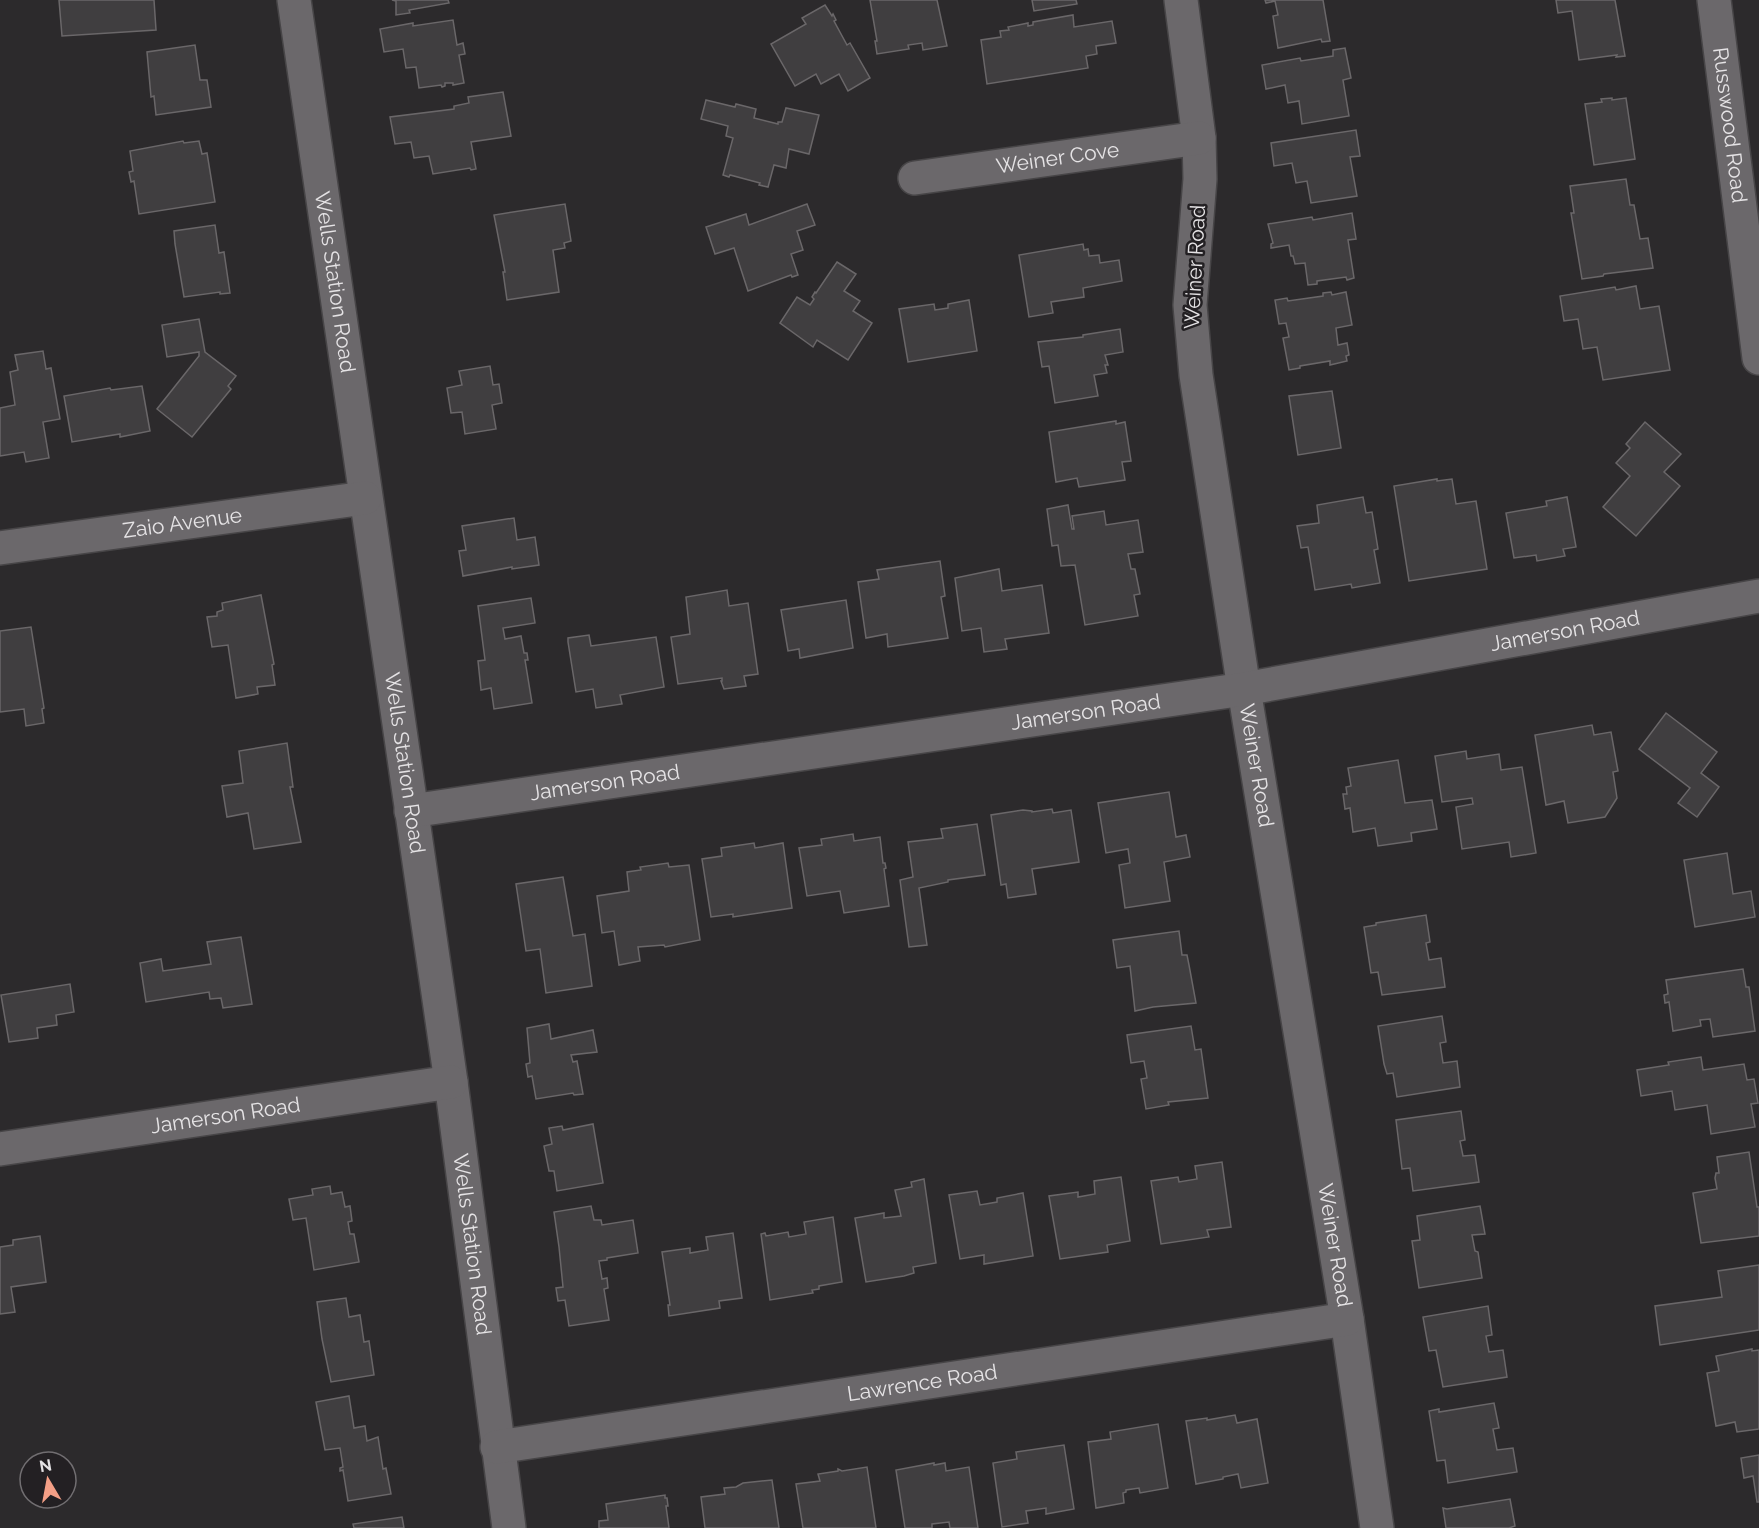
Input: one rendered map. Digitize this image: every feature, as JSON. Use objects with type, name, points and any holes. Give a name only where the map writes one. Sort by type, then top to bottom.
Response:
[{"type":"street","name":"Wells Station Road","points":[[294,0],[450,1082],[508,1528]]},
{"type":"street","name":"Weiner Road","points":[[1181,0],[1199,138],[1200,179],[1190,305],[1192,340],[1244,689],[1347,1319],[1377,1528]]},
{"type":"street","name":"Russwood Road","points":[[1714,0],[1759,358]]},
{"type":"street","name":"Weiner Cove","points":[[915,178],[1199,138]]},
{"type":"street","name":"Zaio Avenue","points":[[0,548],[365,498]]},
{"type":"street","name":"Jamerson Road","points":[[411,811],[1244,689],[1759,596]]},
{"type":"street","name":"Jamerson Road","points":[[0,1149],[450,1082]]},
{"type":"street","name":"Lawrence Road","points":[[497,1447],[1347,1319]]},
{"type":"building","points":[[59,0],[154,0],[156,30],[62,36]]},
{"type":"building","points":[[392,0],[448,0],[449,3],[409,10],[410,13],[396,15],[396,1]]},
{"type":"building","points":[[870,0],[937,0],[947,46],[923,50],[922,43],[908,45],[909,49],[877,54]]},
{"type":"building","points":[[1032,0],[1076,0],[1077,4],[1034,11]]},
{"type":"building","points":[[1265,0],[1323,0],[1330,41],[1322,42],[1321,39],[1278,48],[1273,16],[1278,15],[1275,1],[1266,3]]},
{"type":"building","points":[[1556,0],[1615,0],[1625,56],[1579,60],[1572,11],[1558,13]]},
{"type":"building","points":[[825,5],[832,16],[833,14],[836,20],[834,21],[847,45],[850,43],[870,78],[848,91],[839,74],[821,84],[816,74],[795,86],[771,44],[806,24],[802,18]]},
{"type":"building","points":[[1073,15],[1074,27],[1112,21],[1116,43],[1096,46],[1097,54],[1086,56],[1088,68],[987,84],[981,40],[1001,37],[1000,31],[1009,30],[1008,27],[1028,23],[1028,26],[1033,25],[1033,22]]},
{"type":"building","points":[[453,20],[457,45],[463,43],[465,54],[459,55],[464,83],[453,85],[453,83],[445,83],[442,87],[441,85],[419,88],[416,67],[406,68],[403,49],[384,52],[380,29],[413,23],[413,26]]},
{"type":"building","points":[[195,45],[200,80],[207,80],[211,107],[156,115],[154,96],[151,97],[147,52]]},
{"type":"building","points":[[1345,48],[1351,78],[1343,80],[1349,116],[1302,124],[1299,101],[1288,103],[1285,85],[1266,89],[1262,65],[1300,58],[1301,61],[1333,56],[1333,50]]},
{"type":"building","points":[[503,92],[511,136],[471,142],[476,169],[433,174],[429,156],[414,158],[411,142],[395,144],[390,117],[454,109],[454,106],[469,103],[468,97]]},
{"type":"building","points":[[1612,98],[1612,100],[1626,98],[1635,159],[1594,165],[1585,104]]},
{"type":"building","points":[[706,100],[756,109],[754,118],[778,124],[782,122],[786,108],[819,115],[809,154],[789,149],[786,168],[774,165],[768,187],[730,175],[729,177],[723,175],[733,138],[726,136],[728,126],[701,119]]},
{"type":"building","points":[[1356,130],[1360,156],[1350,157],[1357,196],[1311,203],[1307,181],[1296,183],[1292,163],[1274,166],[1271,143]]},
{"type":"building","points":[[183,141],[184,143],[199,141],[202,154],[207,153],[215,202],[139,214],[134,181],[131,182],[129,172],[133,171],[130,151]]},
{"type":"building","points":[[1626,179],[1630,205],[1634,205],[1640,239],[1648,238],[1653,268],[1582,279],[1571,213],[1574,213],[1570,186]]},
{"type":"building","points":[[565,204],[571,241],[564,243],[565,248],[553,250],[559,292],[507,300],[503,272],[505,272],[494,215]]},
{"type":"building","points":[[807,204],[815,225],[797,231],[803,250],[791,254],[798,275],[792,277],[791,275],[748,291],[734,248],[715,254],[706,227],[746,214],[749,225]]},
{"type":"building","points":[[1352,213],[1356,239],[1348,240],[1354,278],[1317,281],[1317,284],[1308,285],[1305,263],[1295,264],[1289,245],[1271,248],[1273,243],[1268,224],[1312,217],[1313,220]]},
{"type":"building","points":[[215,225],[219,253],[224,252],[230,293],[220,294],[220,292],[184,297],[174,231]]},
{"type":"building","points":[[1083,244],[1084,250],[1088,249],[1089,256],[1099,255],[1100,263],[1119,260],[1122,281],[1083,288],[1084,297],[1051,302],[1053,313],[1029,317],[1019,255]]},
{"type":"building","points":[[837,262],[856,274],[844,291],[860,301],[853,311],[872,323],[848,360],[817,340],[813,347],[780,323],[797,297],[810,305],[815,292]]},
{"type":"building","points":[[1636,286],[1640,309],[1659,306],[1670,370],[1603,380],[1597,347],[1583,349],[1578,319],[1564,321],[1560,296]]},
{"type":"building","points":[[1331,292],[1332,295],[1346,292],[1352,325],[1336,328],[1338,345],[1347,343],[1349,355],[1346,356],[1347,361],[1330,365],[1330,361],[1289,370],[1283,338],[1289,337],[1286,323],[1279,324],[1275,300],[1287,298],[1288,301],[1323,296],[1323,293]]},
{"type":"building","points":[[969,300],[977,351],[908,362],[899,309],[934,304],[935,310],[948,308],[948,304]]},
{"type":"building","points":[[199,319],[205,352],[236,376],[228,386],[231,389],[192,437],[157,409],[199,356],[199,352],[167,357],[162,325]]},
{"type":"building","points":[[1120,329],[1123,352],[1105,355],[1108,365],[1105,365],[1107,373],[1094,375],[1098,396],[1055,403],[1049,366],[1042,367],[1038,342],[1083,337],[1083,335]]},
{"type":"building","points":[[43,351],[46,369],[51,368],[60,419],[43,422],[49,458],[26,462],[24,452],[0,456],[0,408],[15,405],[10,372],[18,370],[15,355]]},
{"type":"building","points":[[490,366],[493,385],[499,384],[502,403],[492,405],[496,429],[465,434],[462,412],[451,413],[447,388],[462,385],[459,371]]},
{"type":"building","points":[[142,386],[150,431],[72,442],[64,396],[110,388],[111,390]]},
{"type":"building","points":[[1332,391],[1341,448],[1298,455],[1289,396]]},
{"type":"building","points":[[1116,421],[1116,424],[1125,422],[1131,461],[1122,462],[1125,480],[1079,487],[1077,478],[1056,482],[1049,432]]},
{"type":"building","points":[[1645,422],[1681,454],[1664,472],[1680,486],[1636,536],[1603,507],[1630,476],[1616,463],[1630,448],[1626,444]]},
{"type":"building","points":[[1437,479],[1437,481],[1452,479],[1456,504],[1476,501],[1487,569],[1409,581],[1394,486]]},
{"type":"building","points":[[1363,497],[1366,513],[1372,512],[1378,549],[1374,550],[1380,583],[1352,588],[1351,584],[1315,590],[1308,547],[1301,548],[1297,526],[1319,523],[1317,505]]},
{"type":"building","points":[[1567,497],[1576,547],[1563,549],[1565,556],[1537,561],[1536,555],[1514,558],[1506,513],[1547,506],[1546,501]]},
{"type":"building","points":[[1068,505],[1072,529],[1074,529],[1072,516],[1104,511],[1106,525],[1138,520],[1143,552],[1128,554],[1131,569],[1135,569],[1140,594],[1134,595],[1138,616],[1085,625],[1075,565],[1061,566],[1058,545],[1052,546],[1047,509]]},
{"type":"building","points":[[514,518],[517,540],[535,537],[539,565],[512,569],[512,567],[463,576],[459,551],[466,550],[462,526]]},
{"type":"building","points":[[940,561],[945,596],[941,597],[948,638],[888,647],[887,634],[866,638],[858,582],[879,579],[877,570]]},
{"type":"building","points":[[999,569],[1002,591],[1042,585],[1049,633],[1005,639],[1007,649],[984,652],[981,628],[962,631],[955,578]]},
{"type":"building","points":[[727,590],[729,606],[748,603],[758,674],[744,676],[746,686],[724,689],[722,678],[678,684],[671,637],[690,634],[686,597]]},
{"type":"building","points":[[261,595],[274,664],[272,665],[275,685],[257,687],[258,694],[236,698],[228,645],[212,647],[207,617],[217,616],[217,612],[223,610],[222,603]]},
{"type":"building","points":[[531,598],[535,623],[503,628],[505,639],[521,636],[524,653],[527,653],[528,660],[525,660],[532,703],[494,709],[491,688],[481,690],[478,661],[485,660],[478,606]]},
{"type":"building","points":[[846,600],[853,648],[800,658],[799,649],[788,651],[781,610]]},
{"type":"building","points":[[31,627],[44,708],[42,709],[44,723],[26,726],[24,709],[0,712],[0,631]]},
{"type":"building","points":[[589,635],[591,646],[656,637],[664,687],[620,695],[622,704],[596,708],[593,689],[576,692],[568,642],[568,638]]},
{"type":"building","points":[[1666,713],[1717,752],[1701,773],[1719,787],[1697,817],[1678,803],[1690,788],[1639,749]]},
{"type":"building","points":[[1592,725],[1594,735],[1611,732],[1618,771],[1613,772],[1617,798],[1605,817],[1568,823],[1564,801],[1546,805],[1535,735]]},
{"type":"building","points":[[287,743],[293,787],[290,787],[301,842],[254,849],[248,813],[227,817],[222,786],[243,783],[239,751]]},
{"type":"building","points":[[1466,751],[1467,759],[1499,754],[1501,770],[1522,767],[1536,853],[1511,857],[1509,842],[1462,849],[1456,807],[1473,804],[1472,798],[1442,802],[1435,756]]},
{"type":"building","points":[[1398,760],[1405,803],[1432,800],[1437,829],[1411,833],[1412,841],[1378,846],[1375,828],[1353,832],[1350,808],[1345,809],[1343,794],[1347,794],[1346,787],[1351,786],[1348,768]]},
{"type":"building","points":[[1169,792],[1176,837],[1186,835],[1190,857],[1164,862],[1170,901],[1125,908],[1119,865],[1130,863],[1128,849],[1106,853],[1098,803]]},
{"type":"building","points":[[1052,809],[1053,813],[1071,810],[1079,862],[1032,869],[1036,894],[1008,898],[1006,884],[1001,885],[991,815],[1023,810],[1032,812]]},
{"type":"building","points":[[977,824],[985,875],[948,880],[948,882],[919,888],[927,945],[909,947],[900,880],[913,877],[908,842],[943,838],[941,829]]},
{"type":"building","points":[[853,834],[854,841],[880,837],[883,863],[886,868],[884,869],[889,906],[844,913],[840,891],[807,896],[799,848],[822,845],[821,839]]},
{"type":"building","points":[[754,843],[755,848],[783,843],[792,908],[733,917],[733,914],[711,917],[702,859],[722,856],[721,848]]},
{"type":"building","points":[[1727,853],[1733,894],[1751,891],[1755,917],[1695,927],[1684,860]]},
{"type":"building","points":[[668,863],[669,867],[689,865],[700,940],[665,947],[664,945],[638,947],[640,961],[619,965],[614,931],[602,933],[597,896],[629,891],[627,872],[641,870],[640,867]]},
{"type":"building","points":[[563,877],[573,936],[585,934],[592,986],[546,993],[540,949],[526,951],[516,884]]},
{"type":"building","points":[[1426,915],[1430,942],[1426,943],[1429,960],[1441,958],[1445,987],[1382,995],[1378,972],[1371,973],[1364,927]]},
{"type":"building","points":[[1179,931],[1182,955],[1187,955],[1196,1003],[1135,1011],[1130,966],[1117,968],[1113,940]]},
{"type":"building","points":[[241,937],[252,1004],[223,1008],[221,998],[210,999],[209,992],[146,1002],[140,963],[161,959],[163,971],[211,964],[207,942]]},
{"type":"building","points":[[1743,969],[1746,987],[1749,987],[1755,1031],[1713,1037],[1710,1019],[1700,1020],[1701,1026],[1673,1031],[1669,1002],[1665,1003],[1664,995],[1668,994],[1666,980]]},
{"type":"building","points":[[70,984],[74,1012],[56,1015],[57,1025],[37,1028],[38,1038],[9,1042],[1,995]]},
{"type":"building","points":[[1442,1016],[1446,1042],[1440,1043],[1443,1063],[1457,1061],[1460,1087],[1397,1097],[1393,1073],[1387,1074],[1384,1064],[1378,1026]]},
{"type":"building","points":[[549,1024],[551,1039],[593,1030],[597,1052],[571,1055],[573,1062],[577,1061],[583,1094],[574,1095],[573,1093],[536,1099],[532,1076],[528,1077],[526,1064],[530,1063],[527,1028]]},
{"type":"building","points":[[1191,1026],[1195,1050],[1201,1049],[1208,1098],[1168,1102],[1169,1105],[1146,1109],[1141,1079],[1147,1078],[1144,1061],[1131,1063],[1127,1035]]},
{"type":"building","points":[[1701,1057],[1703,1070],[1744,1064],[1747,1080],[1754,1079],[1758,1103],[1751,1104],[1755,1127],[1711,1134],[1707,1105],[1675,1110],[1672,1091],[1641,1096],[1637,1070]]},
{"type":"building","points":[[1461,1111],[1465,1140],[1460,1141],[1463,1156],[1475,1155],[1479,1182],[1413,1191],[1410,1168],[1402,1169],[1396,1120]]},
{"type":"building","points":[[593,1124],[603,1183],[557,1191],[554,1171],[549,1171],[544,1146],[552,1144],[549,1128],[562,1126],[563,1130]]},
{"type":"building","points":[[1749,1152],[1757,1207],[1759,1207],[1759,1236],[1701,1243],[1693,1193],[1717,1189],[1715,1178],[1716,1173],[1719,1173],[1717,1157]]},
{"type":"building","points":[[1222,1162],[1231,1227],[1207,1230],[1209,1237],[1161,1244],[1151,1181],[1178,1177],[1179,1182],[1197,1179],[1195,1166]]},
{"type":"building","points":[[1121,1177],[1130,1241],[1107,1245],[1108,1252],[1060,1259],[1049,1196],[1078,1192],[1078,1197],[1095,1194],[1094,1181]]},
{"type":"building","points":[[924,1179],[936,1263],[913,1267],[914,1273],[904,1276],[866,1282],[855,1218],[884,1213],[884,1218],[901,1216],[895,1190],[912,1187],[911,1182]]},
{"type":"building","points":[[330,1186],[331,1194],[342,1192],[345,1207],[350,1206],[352,1221],[348,1222],[350,1234],[354,1234],[359,1262],[314,1270],[306,1218],[293,1220],[289,1199],[313,1195],[312,1189]]},
{"type":"building","points":[[977,1191],[980,1205],[997,1202],[997,1198],[1023,1193],[1033,1256],[984,1264],[984,1255],[960,1259],[949,1195]]},
{"type":"building","points":[[591,1206],[594,1220],[601,1220],[602,1225],[633,1220],[638,1253],[599,1261],[602,1279],[607,1278],[608,1288],[604,1289],[609,1320],[569,1326],[565,1300],[558,1301],[556,1288],[563,1287],[554,1212]]},
{"type":"building","points":[[1480,1206],[1485,1234],[1472,1235],[1475,1251],[1478,1252],[1482,1278],[1419,1288],[1412,1241],[1420,1240],[1417,1216]]},
{"type":"building","points":[[833,1217],[842,1282],[819,1286],[819,1289],[812,1290],[813,1293],[770,1300],[761,1234],[765,1233],[766,1236],[788,1232],[789,1237],[806,1234],[804,1222]]},
{"type":"building","points":[[733,1233],[742,1298],[719,1301],[720,1308],[669,1316],[668,1305],[670,1305],[662,1252],[690,1248],[690,1253],[708,1250],[706,1237]]},
{"type":"building","points":[[40,1236],[46,1282],[11,1287],[15,1312],[0,1314],[0,1247],[13,1245],[13,1240]]},
{"type":"building","points":[[1759,1265],[1759,1330],[1660,1345],[1655,1306],[1722,1297],[1718,1271]]},
{"type":"building","points":[[346,1298],[349,1317],[360,1315],[364,1342],[369,1341],[374,1375],[331,1382],[317,1302]]},
{"type":"building","points":[[1488,1306],[1492,1335],[1486,1336],[1489,1352],[1503,1350],[1507,1377],[1443,1387],[1436,1350],[1429,1351],[1423,1317]]},
{"type":"building","points":[[1752,1349],[1752,1351],[1759,1350],[1759,1429],[1737,1432],[1735,1422],[1716,1426],[1707,1373],[1719,1371],[1716,1356]]},
{"type":"building","points":[[349,1396],[354,1428],[365,1426],[367,1441],[378,1437],[383,1469],[386,1468],[391,1494],[348,1501],[343,1470],[340,1471],[343,1467],[340,1448],[325,1450],[316,1402]]},
{"type":"building","points":[[1494,1403],[1499,1428],[1493,1429],[1497,1450],[1513,1448],[1517,1472],[1448,1483],[1445,1460],[1437,1461],[1429,1411],[1439,1409],[1439,1412]]},
{"type":"building","points":[[1235,1415],[1237,1423],[1257,1419],[1268,1483],[1241,1488],[1238,1474],[1196,1484],[1186,1421]]},
{"type":"building","points":[[1158,1424],[1168,1488],[1140,1493],[1139,1488],[1126,1490],[1123,1493],[1124,1503],[1096,1508],[1088,1442],[1111,1439],[1110,1432]]},
{"type":"building","points":[[1064,1445],[1074,1509],[1046,1514],[1046,1508],[1026,1511],[1028,1523],[1002,1527],[993,1463],[1017,1459],[1016,1452]]},
{"type":"building","points":[[1759,1455],[1759,1502],[1757,1502],[1753,1476],[1744,1478],[1741,1458]]},
{"type":"building","points":[[934,1463],[934,1465],[945,1463],[946,1471],[969,1467],[978,1528],[950,1528],[949,1522],[932,1524],[932,1528],[905,1528],[896,1470]]},
{"type":"building","points":[[867,1467],[876,1528],[803,1528],[796,1484],[820,1481],[818,1474],[838,1471],[838,1469],[842,1471]]},
{"type":"building","points":[[772,1480],[779,1528],[705,1528],[701,1497],[725,1494],[724,1488],[736,1487],[743,1483]]},
{"type":"building","points":[[665,1495],[669,1528],[599,1528],[599,1521],[608,1520],[606,1504]]},
{"type":"building","points":[[1510,1499],[1515,1526],[1509,1528],[1446,1528],[1443,1508]]},
{"type":"building","points":[[402,1517],[404,1528],[354,1528],[353,1524]]}]
